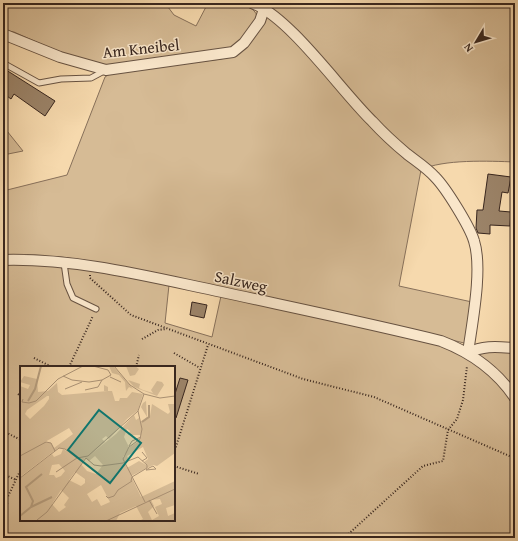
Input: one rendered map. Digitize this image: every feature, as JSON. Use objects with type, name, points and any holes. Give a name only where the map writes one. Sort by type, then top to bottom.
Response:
[{"type":"street","points":[[252,3],[265,5],[302,43],[370,120],[395,144],[436,177],[469,228],[475,243],[476,288],[468,352],[478,348],[489,347],[515,348]]},
{"type":"street","name":"Am Kneibel","points":[[3,34],[60,58],[106,70],[233,52],[244,43],[260,21],[265,5]]},
{"type":"street","name":"Salzweg","points":[[3,260],[64,263],[90,266],[171,281],[394,329],[441,341],[468,352],[493,371],[515,398]]},
{"type":"lane","points":[[3,63],[39,83],[61,79],[91,78],[106,70]]},
{"type":"lane","points":[[64,263],[67,284],[73,298],[96,309]]},
{"type":"path","points":[[90,266],[90,278],[131,315],[208,345],[303,379],[374,397],[514,458],[515,461]]},
{"type":"path","points":[[69,366],[96,309]]},
{"type":"path","points":[[142,339],[158,330],[167,329]]},
{"type":"path","points":[[175,450],[208,345]]},
{"type":"path","points":[[344,538],[423,466],[443,461],[448,430],[457,419],[463,400],[468,352]]},
{"type":"path","points":[[174,353],[200,368]]},
{"type":"path","points":[[136,366],[139,355]]},
{"type":"path","points":[[34,358],[50,366]]},
{"type":"path","points":[[3,431],[20,440]]},
{"type":"path","points":[[175,466],[199,474]]},
{"type":"path","points":[[3,507],[20,471]]},
{"type":"path","points":[[3,474],[16,480]]},
{"type":"path","points":[[119,538],[174,535],[180,538]]},
{"type":"shaded area","points":[[3,3],[165,3],[174,15],[196,26],[208,3],[243,5],[249,7],[257,16],[243,40],[229,49],[103,66],[63,54],[14,32],[3,30]]},
{"type":"shaded area","points":[[271,3],[515,3],[515,162],[453,162],[430,166],[421,170],[399,286],[472,302],[468,341],[464,343],[351,315],[90,261],[61,257],[3,255],[3,191],[67,175],[105,77],[111,73],[221,59],[235,55]]},
{"type":"shaded area","points":[[3,126],[23,151],[3,155]]},
{"type":"shaded area","points":[[3,263],[66,266],[169,285],[165,323],[212,337],[221,296],[347,321],[469,353],[506,390],[515,407],[515,538],[183,538],[174,534],[163,536],[9,538],[3,536],[3,514],[8,503],[5,501],[3,504]]},
{"type":"shaded area","points":[[515,350],[515,393],[476,352]]},
{"type":"building","points":[[3,68],[55,101],[45,116],[14,94],[11,99],[3,93]]},
{"type":"building","points":[[488,174],[511,177],[508,193],[502,192],[499,211],[511,212],[510,226],[490,225],[490,234],[478,233],[476,228],[477,210],[483,210]]},
{"type":"building","points":[[192,302],[207,305],[204,318],[190,315]]},
{"type":"building","points":[[180,378],[188,380],[176,418],[175,418],[175,394]]}]
